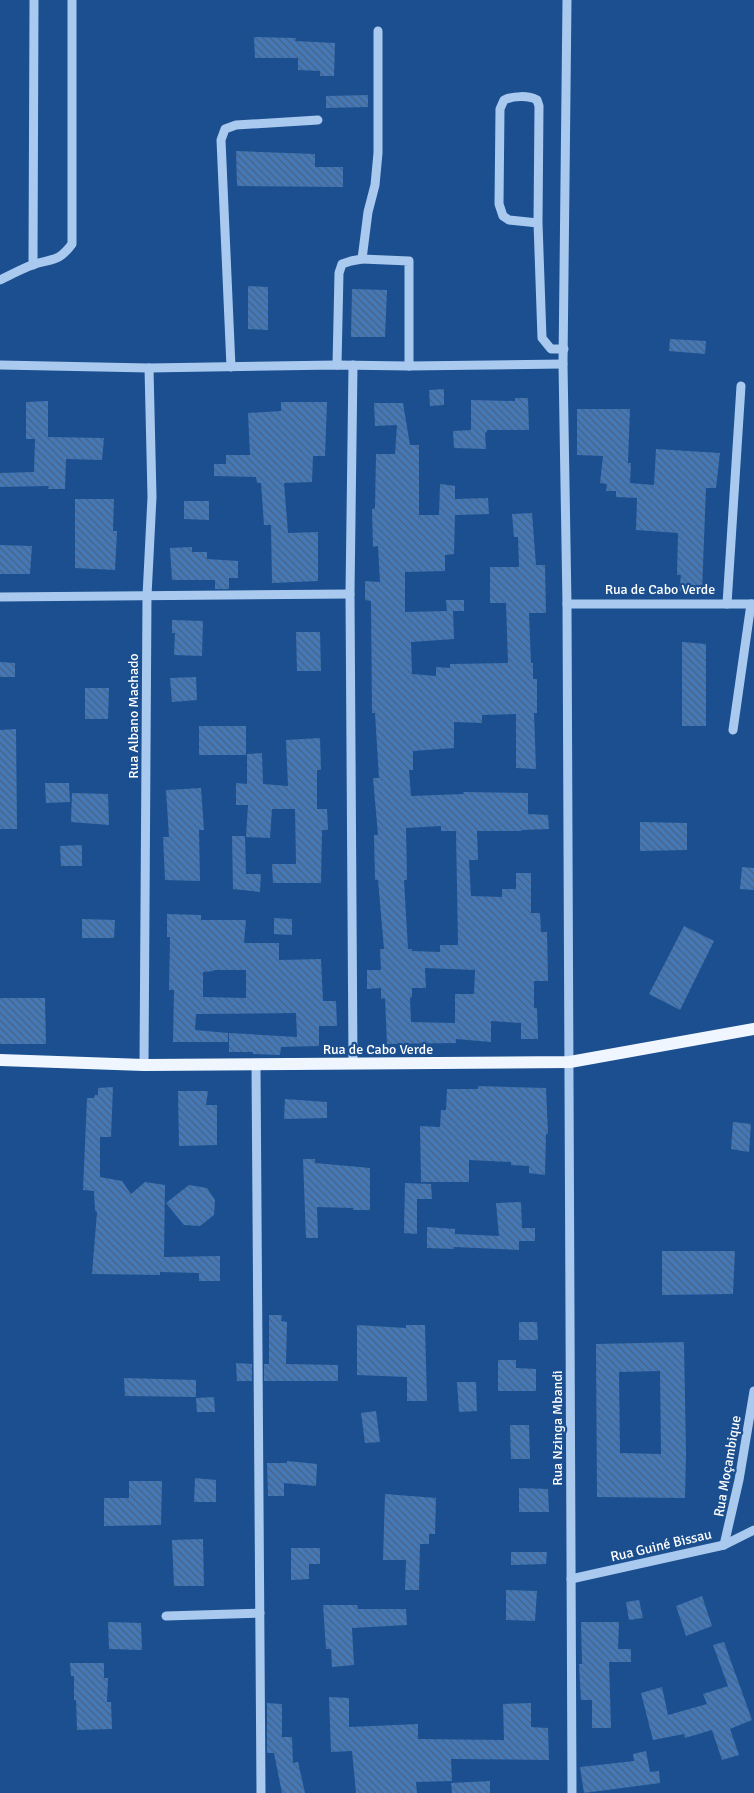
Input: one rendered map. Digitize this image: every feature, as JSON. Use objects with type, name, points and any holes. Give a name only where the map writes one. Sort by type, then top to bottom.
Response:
[{"type":"main road","name":"Rua de Cabo Verde","points":[[0,1060],[144,1065],[570,1062],[754,1029]]},
{"type":"street","points":[[33,265],[34,0]]},
{"type":"street","points":[[0,280],[33,265],[58,259],[72,244],[72,0]]},
{"type":"street","name":"Rua Nzinga Mbandi","points":[[567,0],[563,364],[567,604],[570,1062],[572,1793]]},
{"type":"street","points":[[362,259],[368,212],[376,177],[378,31]]},
{"type":"street","points":[[538,223],[509,220],[503,216],[499,204],[500,109],[504,100],[510,98],[531,97],[537,100],[539,106],[538,223],[542,338],[551,349],[564,349]]},
{"type":"street","points":[[231,367],[221,140],[226,129],[236,125],[318,120]]},
{"type":"street","points":[[337,365],[339,273],[342,264],[362,259],[409,261],[409,366]]},
{"type":"street","points":[[0,365],[148,368],[563,364]]},
{"type":"street","points":[[353,365],[350,594],[353,1064]]},
{"type":"street","name":"Rua Albano Machado","points":[[144,1065],[148,596],[152,497],[148,368]]},
{"type":"street","points":[[727,604],[741,386]]},
{"type":"street","points":[[0,596],[350,594]]},
{"type":"street","name":"Rua de Cabo Verde","points":[[567,604],[753,604]]},
{"type":"street","points":[[733,730],[753,604]]},
{"type":"street","points":[[256,1064],[261,1793]]},
{"type":"street","name":"Rua Moçambique","points":[[724,1545],[751,1428],[754,1391]]},
{"type":"street","name":"Rua Guiné Bissau","points":[[571,1579],[724,1545],[754,1530]]},
{"type":"street","points":[[166,1616],[260,1613]]},
{"type":"building","points":[[254,37],[296,38],[295,41],[335,43],[334,76],[320,76],[320,71],[298,70],[298,58],[255,58]]},
{"type":"building","points":[[368,95],[368,107],[326,108],[326,96]]},
{"type":"building","points":[[236,151],[315,154],[315,167],[343,167],[343,187],[237,186]]},
{"type":"building","points":[[248,286],[268,287],[268,330],[248,329]]},
{"type":"building","points":[[352,289],[387,290],[385,337],[351,337]]},
{"type":"building","points":[[670,339],[706,341],[705,354],[669,351]]},
{"type":"building","points":[[444,389],[444,405],[430,406],[429,390]]},
{"type":"building","points":[[515,398],[528,398],[529,430],[487,430],[485,433],[486,449],[454,448],[453,431],[471,430],[471,400],[515,401]]},
{"type":"building","points":[[48,401],[48,437],[104,438],[102,460],[66,459],[65,489],[48,489],[49,486],[0,487],[0,473],[34,472],[35,439],[26,439],[26,402]]},
{"type":"building","points":[[281,402],[327,402],[325,456],[313,456],[312,482],[284,483],[288,533],[318,532],[318,581],[272,583],[271,525],[264,525],[261,483],[257,483],[256,477],[214,476],[214,464],[226,464],[226,455],[250,455],[248,413],[281,411]]},
{"type":"building","points":[[374,403],[403,403],[410,445],[419,445],[419,515],[439,515],[440,484],[455,486],[455,499],[488,498],[489,514],[455,515],[454,554],[445,555],[445,571],[405,572],[405,612],[447,611],[446,600],[464,600],[464,611],[453,611],[454,639],[411,642],[412,674],[436,676],[436,667],[450,668],[450,664],[508,663],[506,603],[490,603],[490,567],[519,567],[518,537],[514,537],[512,514],[532,513],[536,565],[545,565],[546,613],[529,613],[531,663],[533,663],[533,679],[537,679],[537,713],[534,713],[536,769],[516,768],[516,714],[482,715],[482,723],[454,722],[454,748],[413,751],[413,770],[409,770],[411,796],[464,794],[463,792],[528,793],[528,814],[548,815],[549,829],[477,831],[478,860],[469,860],[471,896],[502,897],[502,889],[516,889],[516,873],[531,873],[531,913],[540,913],[541,932],[547,932],[548,981],[534,981],[534,1008],[537,1008],[538,1039],[521,1039],[521,1023],[491,1021],[491,1042],[456,1039],[456,1043],[387,1044],[385,998],[381,999],[381,988],[367,989],[367,970],[381,970],[380,949],[384,949],[378,880],[375,880],[374,835],[378,835],[373,778],[379,778],[375,713],[372,713],[371,601],[365,600],[365,581],[380,582],[378,546],[373,547],[372,509],[375,508],[376,454],[395,454],[397,425],[375,426]],"holes":[[[441,826],[441,831],[456,831],[458,945],[440,945],[440,952],[412,951],[412,949],[408,949],[404,880],[407,880],[406,828]],[[425,968],[475,970],[474,994],[455,994],[455,1023],[411,1022],[410,998],[412,997],[412,988],[426,988]]]},
{"type":"building","points":[[577,409],[630,409],[628,463],[631,463],[630,483],[654,485],[656,449],[720,453],[716,488],[706,488],[702,592],[679,591],[681,575],[677,575],[678,533],[636,530],[637,498],[616,497],[616,491],[606,491],[607,484],[600,483],[603,456],[577,455]]},
{"type":"building","points":[[75,499],[114,499],[113,531],[117,531],[115,570],[75,568]]},
{"type":"building","points":[[184,501],[209,501],[209,520],[184,519]]},
{"type":"building","points":[[0,545],[32,546],[30,574],[0,574]]},
{"type":"building","points":[[192,547],[192,552],[207,552],[207,559],[238,561],[238,578],[229,578],[229,589],[215,589],[215,580],[172,580],[170,548]]},
{"type":"building","points":[[172,620],[203,621],[202,656],[174,655],[175,633],[172,633]]},
{"type":"building","points":[[296,632],[320,632],[321,671],[297,671]]},
{"type":"building","points":[[682,642],[706,644],[706,726],[682,726]]},
{"type":"building","points":[[0,662],[15,663],[15,677],[0,677]]},
{"type":"building","points":[[196,677],[197,700],[172,702],[170,678]]},
{"type":"building","points":[[85,688],[109,688],[108,719],[85,719]]},
{"type":"building","points":[[199,726],[246,726],[246,755],[199,755]]},
{"type":"building","points":[[16,729],[17,829],[0,829],[0,730]]},
{"type":"building","points":[[320,738],[321,770],[317,770],[317,809],[327,809],[328,830],[322,830],[321,883],[273,883],[272,864],[296,864],[295,809],[272,809],[270,838],[246,837],[248,805],[236,805],[236,783],[247,784],[247,754],[262,753],[263,784],[288,786],[286,740]]},
{"type":"building","points":[[45,783],[69,783],[70,802],[46,803]]},
{"type":"building","points":[[201,788],[204,830],[199,830],[200,881],[165,880],[163,837],[169,837],[166,790]]},
{"type":"building","points":[[72,793],[108,794],[109,825],[71,822]]},
{"type":"building","points":[[640,822],[687,823],[687,850],[640,851]]},
{"type":"building","points":[[232,836],[245,836],[246,874],[261,874],[260,892],[233,889]]},
{"type":"building","points":[[82,845],[82,866],[61,866],[60,846]]},
{"type":"building","points":[[742,867],[754,868],[754,890],[740,889]]},
{"type":"building","points":[[167,914],[201,915],[201,920],[246,920],[244,943],[279,943],[279,960],[321,959],[323,1001],[336,1001],[337,1026],[319,1026],[319,1046],[281,1047],[280,1055],[229,1052],[229,1033],[297,1037],[296,1013],[196,1014],[195,1030],[228,1033],[228,1042],[173,1042],[174,990],[169,990],[170,937],[167,937]],"holes":[[[246,970],[246,998],[203,997],[203,972]]]},
{"type":"building","points":[[274,918],[292,919],[292,935],[274,934]]},
{"type":"building","points":[[82,919],[115,920],[114,938],[82,938]]},
{"type":"building","points":[[684,926],[714,941],[680,1010],[649,994]]},
{"type":"building","points":[[0,998],[45,998],[46,1044],[0,1044]]},
{"type":"building","points":[[478,1086],[546,1088],[548,1134],[546,1134],[545,1175],[529,1173],[529,1166],[511,1165],[511,1162],[469,1160],[469,1182],[421,1182],[420,1126],[440,1127],[441,1110],[446,1110],[447,1089],[478,1089]]},
{"type":"building","points":[[113,1087],[111,1137],[100,1137],[100,1177],[122,1181],[131,1194],[145,1182],[165,1185],[164,1257],[220,1256],[220,1281],[199,1281],[199,1273],[160,1272],[160,1275],[92,1274],[97,1212],[95,1210],[94,1191],[83,1190],[87,1098],[94,1098],[95,1095],[98,1095],[98,1088]]},
{"type":"building","points":[[178,1091],[208,1091],[206,1105],[217,1105],[217,1145],[179,1146]]},
{"type":"building","points":[[285,1099],[327,1102],[327,1118],[284,1119]]},
{"type":"building","points":[[733,1122],[751,1124],[749,1152],[731,1149]]},
{"type":"building","points":[[303,1159],[315,1159],[315,1163],[370,1168],[370,1210],[317,1207],[318,1238],[306,1238]]},
{"type":"building","points":[[405,1183],[431,1184],[432,1199],[417,1199],[417,1234],[404,1233]]},
{"type":"building","points":[[189,1185],[207,1188],[215,1200],[214,1215],[200,1226],[184,1225],[166,1203]]},
{"type":"building","points":[[521,1202],[522,1228],[535,1228],[535,1241],[519,1241],[519,1250],[454,1247],[454,1249],[427,1248],[427,1227],[455,1229],[455,1234],[499,1236],[496,1203]]},
{"type":"building","points":[[662,1251],[735,1251],[733,1294],[662,1295]]},
{"type":"building","points":[[269,1315],[282,1315],[281,1321],[287,1322],[286,1364],[338,1365],[338,1381],[264,1381],[264,1364],[269,1364]]},
{"type":"building","points":[[519,1322],[537,1322],[538,1340],[519,1340]]},
{"type":"building","points":[[357,1325],[406,1328],[406,1325],[425,1325],[427,1401],[407,1401],[407,1377],[357,1375]]},
{"type":"building","points":[[684,1342],[685,1498],[597,1497],[596,1344]],"holes":[[[660,1371],[661,1454],[620,1453],[619,1372]]]},
{"type":"building","points":[[498,1360],[516,1360],[516,1368],[536,1369],[536,1391],[498,1391]]},
{"type":"building","points":[[236,1363],[252,1364],[252,1381],[237,1381]]},
{"type":"building","points":[[124,1378],[196,1380],[196,1397],[125,1396]]},
{"type":"building","points":[[457,1382],[476,1382],[477,1411],[459,1412]]},
{"type":"building","points":[[214,1397],[215,1412],[197,1412],[196,1398]]},
{"type":"building","points":[[376,1411],[380,1442],[365,1443],[361,1413]]},
{"type":"building","points":[[510,1425],[529,1425],[530,1459],[511,1459]]},
{"type":"building","points":[[287,1461],[317,1464],[316,1486],[284,1483],[284,1496],[268,1496],[267,1463],[287,1463]]},
{"type":"building","points":[[195,1478],[216,1480],[216,1502],[194,1502]]},
{"type":"building","points":[[129,1481],[162,1481],[161,1525],[104,1526],[104,1498],[129,1498]]},
{"type":"building","points":[[519,1488],[548,1489],[549,1512],[519,1512]]},
{"type":"building","points":[[385,1494],[436,1498],[435,1534],[429,1534],[429,1544],[420,1544],[419,1590],[405,1590],[406,1560],[383,1560]]},
{"type":"building","points":[[203,1539],[204,1586],[174,1586],[172,1540]]},
{"type":"building","points":[[291,1548],[320,1548],[320,1564],[309,1564],[309,1579],[291,1580]]},
{"type":"building","points":[[511,1552],[547,1552],[546,1564],[511,1565]]},
{"type":"building","points":[[506,1590],[537,1591],[535,1621],[506,1620]]},
{"type":"building","points":[[702,1596],[712,1626],[686,1636],[676,1606]]},
{"type":"building","points":[[639,1600],[643,1618],[629,1620],[626,1602]]},
{"type":"building","points":[[323,1605],[357,1605],[358,1609],[406,1609],[407,1625],[352,1628],[354,1665],[332,1667],[331,1649],[326,1649]]},
{"type":"building","points":[[108,1622],[141,1623],[142,1650],[109,1649]]},
{"type":"building","points":[[581,1622],[619,1622],[618,1649],[631,1649],[631,1662],[609,1662],[611,1728],[592,1728],[592,1700],[581,1700],[579,1664],[582,1664]]},
{"type":"building","points":[[724,1642],[752,1720],[730,1729],[739,1755],[722,1760],[712,1730],[685,1738],[684,1734],[653,1740],[641,1693],[662,1687],[668,1715],[707,1704],[703,1694],[728,1686],[713,1645]]},
{"type":"building","points":[[70,1663],[104,1663],[104,1678],[108,1678],[107,1702],[111,1702],[112,1729],[77,1730],[74,1676],[71,1676]]},
{"type":"building","points":[[329,1697],[349,1698],[349,1727],[418,1724],[418,1739],[504,1740],[503,1704],[531,1703],[531,1727],[548,1728],[549,1760],[451,1759],[452,1781],[416,1782],[417,1793],[356,1793],[352,1751],[331,1752]]},
{"type":"building","points":[[267,1703],[282,1704],[282,1737],[292,1737],[293,1763],[298,1762],[305,1793],[282,1793],[274,1753],[267,1753]]},
{"type":"building","points":[[646,1751],[650,1772],[659,1771],[660,1783],[584,1793],[580,1767],[634,1761],[633,1754]]},
{"type":"building","points":[[490,1781],[490,1793],[452,1793],[451,1783]]}]
